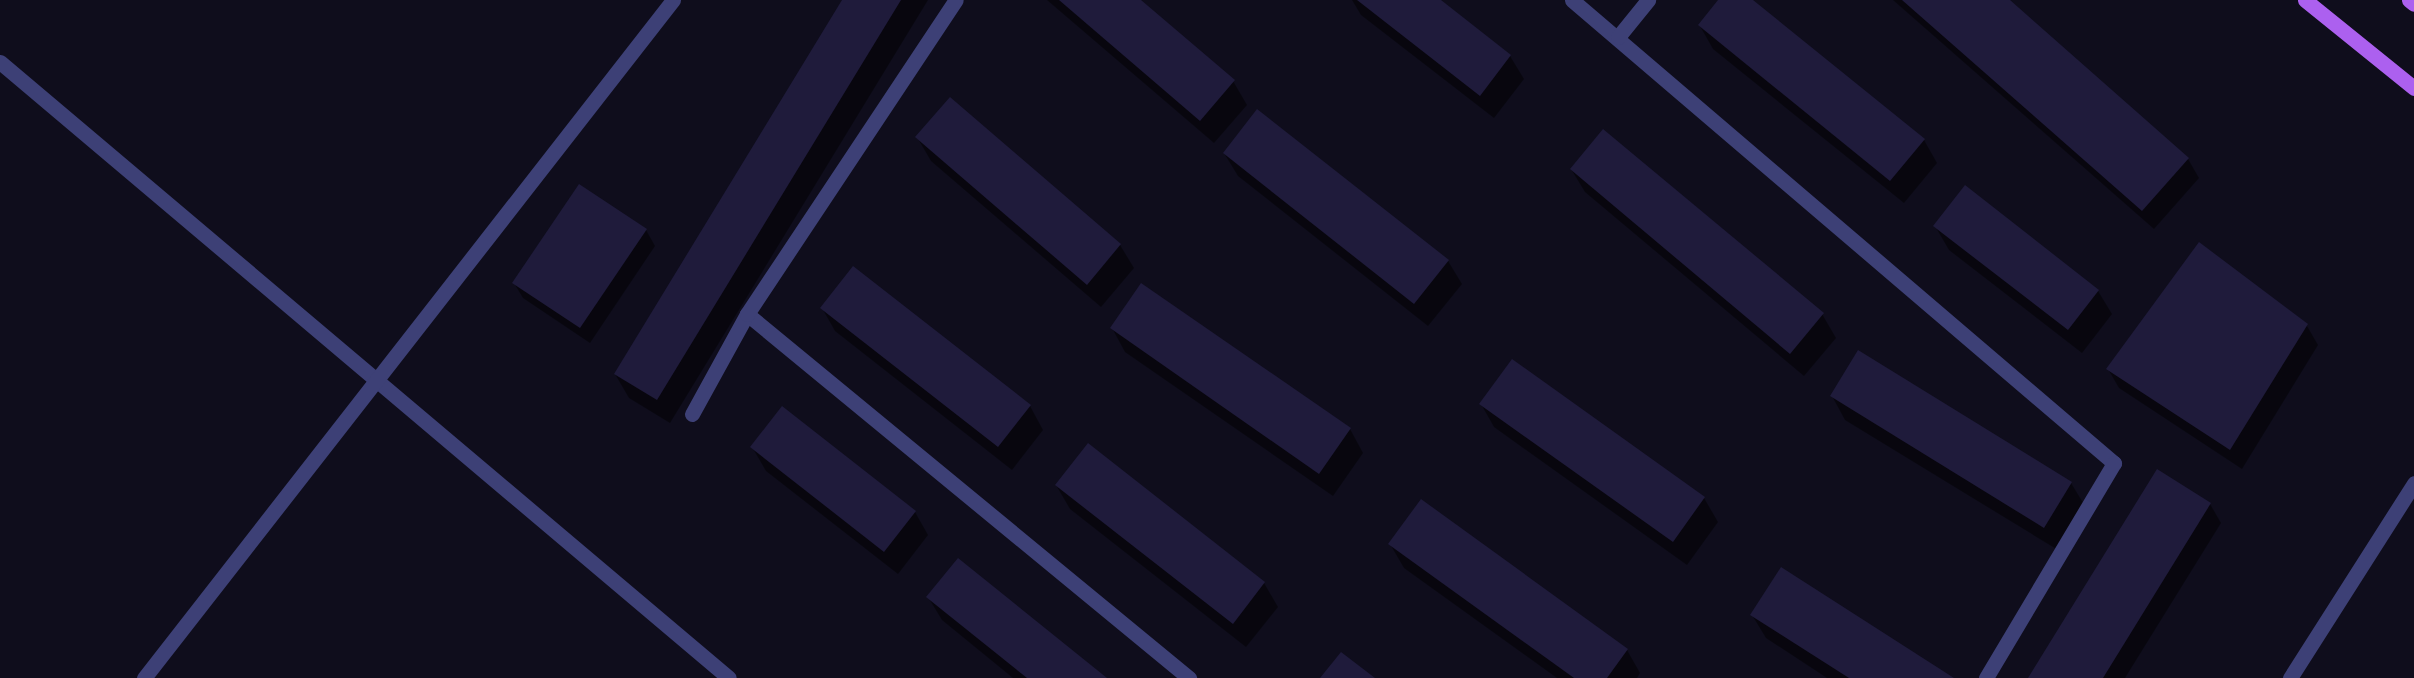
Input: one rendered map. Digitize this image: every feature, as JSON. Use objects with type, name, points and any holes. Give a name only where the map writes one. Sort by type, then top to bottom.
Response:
[{"type":"main road","points":[[2305,0],[2414,88]]},
{"type":"main road","points":[[2409,0],[2414,4]]},
{"type":"street","points":[[144,678],[673,0]]},
{"type":"street","points":[[692,414],[747,314],[956,0]]},
{"type":"street","points":[[1572,0],[2114,463],[1986,678]]},
{"type":"street","points":[[1618,37],[1648,0]]},
{"type":"street","points":[[0,62],[729,678]]},
{"type":"street","points":[[747,314],[1189,678]]},
{"type":"street","points":[[2290,678],[2414,483]]},
{"type":"building","points":[[842,0],[901,0],[657,400],[614,374]]},
{"type":"building","points":[[1059,0],[1141,0],[1235,80],[1200,121]]},
{"type":"building","points":[[1357,0],[1441,0],[1511,55],[1480,96]]},
{"type":"building","points":[[1718,0],[1753,0],[1925,139],[1890,181],[1698,25]]},
{"type":"building","points":[[1902,0],[2010,0],[2189,158],[2142,211]]},
{"type":"building","points":[[950,97],[1121,244],[1087,285],[915,137]]},
{"type":"building","points":[[1257,109],[1449,260],[1414,304],[1223,153]]},
{"type":"building","points":[[1603,129],[1824,313],[1790,354],[1570,169]]},
{"type":"building","points":[[579,184],[647,229],[580,328],[512,283]]},
{"type":"building","points":[[1965,185],[2099,290],[2068,330],[1933,226]]},
{"type":"building","points":[[2199,242],[2308,324],[2230,450],[2106,369]]},
{"type":"building","points":[[853,266],[1031,405],[998,447],[820,308]]},
{"type":"building","points":[[1141,283],[1351,428],[1319,474],[1110,328]]},
{"type":"building","points":[[1858,350],[2072,482],[2044,528],[1830,396]]},
{"type":"building","points":[[1512,359],[1705,497],[1673,542],[1479,404]]},
{"type":"building","points":[[782,406],[916,511],[884,552],[750,447]]},
{"type":"building","points":[[1088,443],[1265,582],[1233,624],[1055,485]]},
{"type":"building","points":[[2157,469],[2211,503],[2103,678],[2028,678]]},
{"type":"building","points":[[1421,499],[1628,649],[1607,678],[1574,678],[1388,544]]},
{"type":"building","points":[[958,558],[1107,678],[1027,678],[926,597]]},
{"type":"building","points":[[1781,567],[1954,678],[1849,678],[1750,615]]},
{"type":"building","points":[[1341,652],[1375,678],[1320,678]]}]
